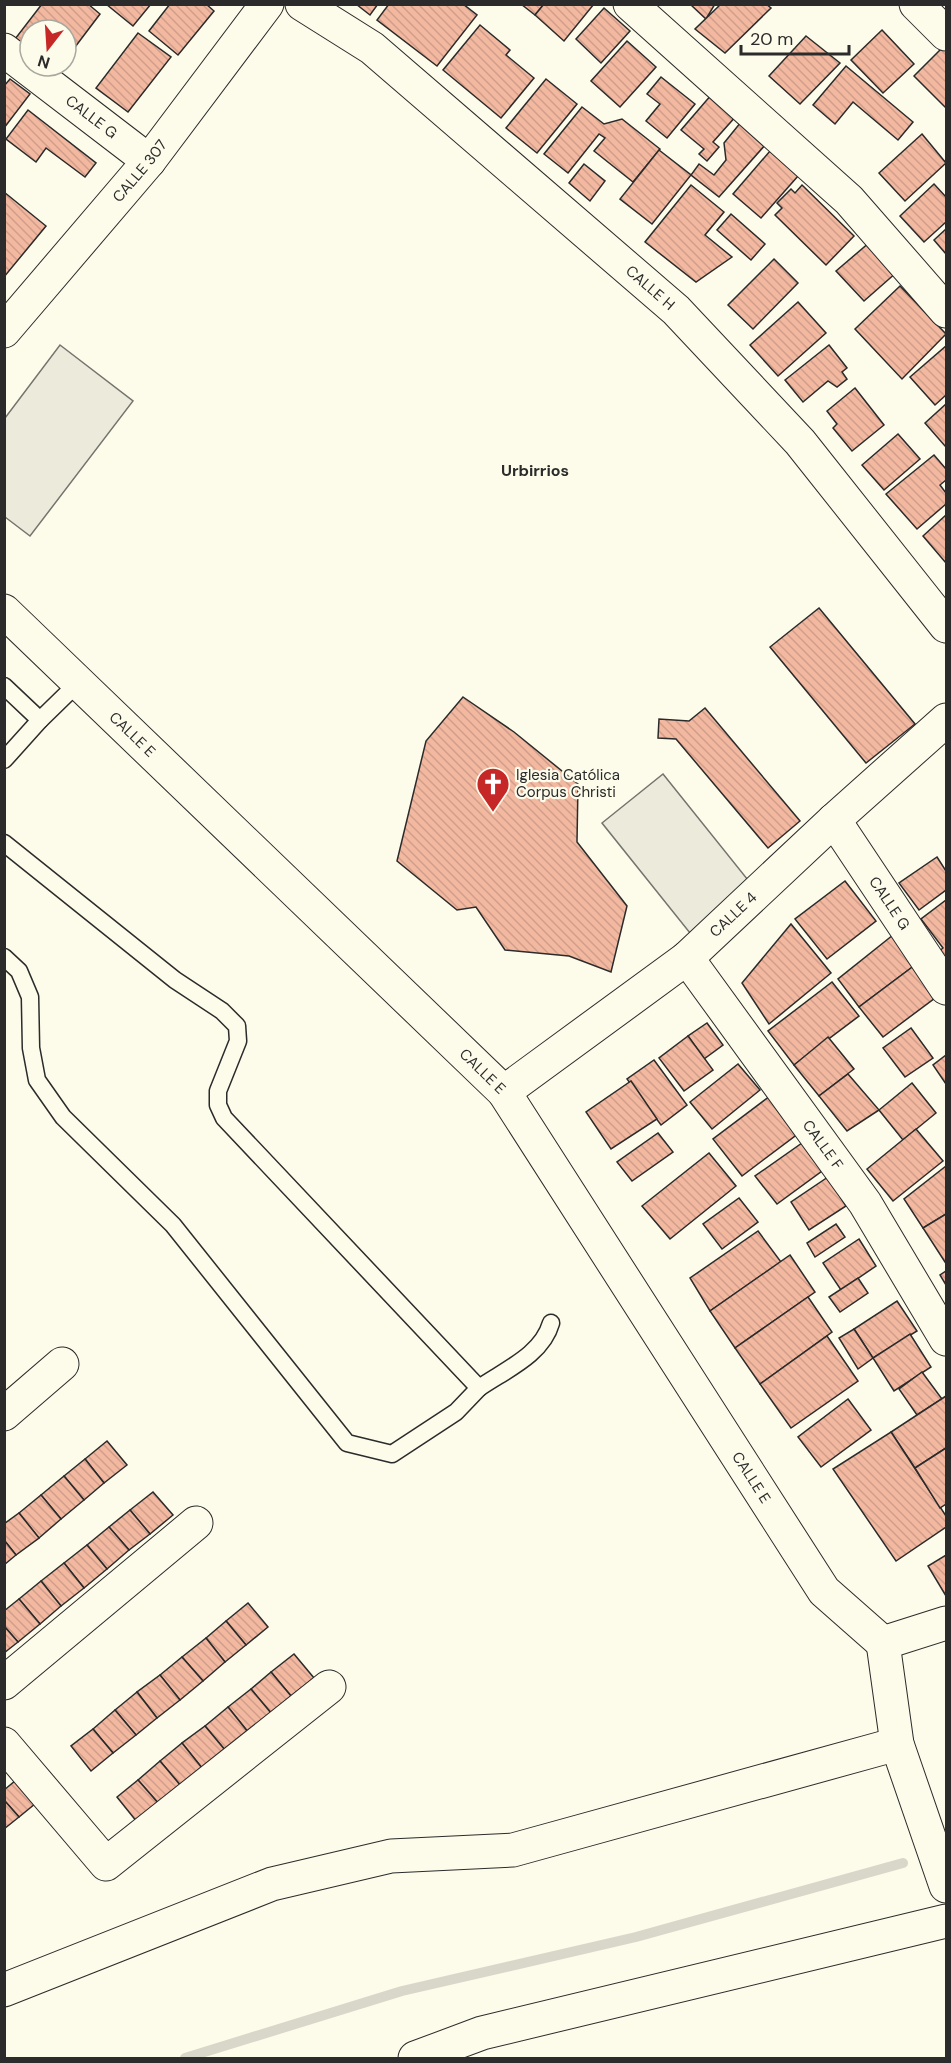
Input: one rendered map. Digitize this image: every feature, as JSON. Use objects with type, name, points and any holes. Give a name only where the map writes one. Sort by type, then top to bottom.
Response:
[{"type":"street","name":"CALLE 307","points":[[8,321],[149,161],[267,4]]},
{"type":"street","name":"CALLE H","points":[[302,4],[372,48],[676,310],[800,442],[946,626]]},
{"type":"street","points":[[630,4],[849,200],[946,311]]},
{"type":"street","points":[[916,4],[946,34]]},
{"type":"street","name":"CALLE G","points":[[4,50],[149,161]]},
{"type":"street","name":"CALLE E","points":[[4,611],[504,1092],[824,1591],[883,1643]]},
{"type":"street","name":"CALLE 4","points":[[504,1092],[687,958],[834,820],[946,720]]},
{"type":"street","name":"CALLE G","points":[[834,820],[946,988]]},
{"type":"street","name":"CALLE F","points":[[687,958],[865,1203],[946,1339]]},
{"type":"street","points":[[4,1414],[62,1364]]},
{"type":"street","points":[[4,1683],[196,1522]]},
{"type":"street","points":[[946,1623],[883,1643],[897,1744],[946,1886]]},
{"type":"street","points":[[4,1744],[106,1864],[329,1687]]},
{"type":"street","points":[[4,1990],[272,1884],[391,1856],[513,1850],[897,1744]]},
{"type":"street","points":[[415,2058],[488,2046],[946,1921]]},
{"type":"lane","points":[[4,760],[79,682]]},
{"type":"lane","points":[[4,686],[40,720]]},
{"type":"lane","points":[[4,843],[175,980],[222,1011],[237,1026],[238,1041],[218,1091],[218,1105],[224,1118],[479,1388]]},
{"type":"lane","points":[[4,957],[20,971],[30,997],[31,1048],[37,1080],[63,1117],[173,1225],[347,1443],[392,1454],[456,1412],[479,1388],[539,1347],[547,1337],[551,1323]]},
{"type":"shaded area","points":[[60,345],[133,401],[30,536],[5,517],[5,418]]},
{"type":"shaded area","points":[[663,774],[752,885],[690,933],[602,823]]},
{"type":"building","points":[[42,4],[88,4],[100,14],[78,43],[78,18],[31,18]]},
{"type":"building","points":[[106,4],[151,4],[133,26]]},
{"type":"building","points":[[170,4],[206,4],[214,11],[178,55],[149,31]]},
{"type":"building","points":[[356,4],[378,4],[370,15]]},
{"type":"building","points":[[389,4],[463,4],[477,15],[437,66],[377,20]]},
{"type":"building","points":[[521,4],[544,4],[535,15]]},
{"type":"building","points":[[544,4],[594,4],[564,41],[535,15]]},
{"type":"building","points":[[690,4],[715,4],[706,19]]},
{"type":"building","points":[[721,4],[766,4],[771,8],[725,53],[695,29]]},
{"type":"building","points":[[604,8],[630,31],[601,63],[576,39]]},
{"type":"building","points":[[480,25],[510,50],[506,55],[534,78],[501,118],[443,70]]},
{"type":"building","points":[[882,30],[914,64],[883,93],[851,60]]},
{"type":"building","points":[[138,33],[171,57],[128,112],[96,88]]},
{"type":"building","points":[[806,36],[840,63],[800,104],[769,76]]},
{"type":"building","points":[[627,41],[656,67],[620,107],[591,81]]},
{"type":"building","points":[[944,46],[946,48],[946,108],[914,76]]},
{"type":"building","points":[[846,66],[913,122],[898,140],[853,102],[835,124],[813,105]]},
{"type":"building","points":[[661,77],[695,104],[667,138],[646,121],[660,104],[647,94]]},
{"type":"building","points":[[10,79],[30,94],[4,128],[4,86]]},
{"type":"building","points":[[546,79],[577,104],[537,153],[506,128]]},
{"type":"building","points":[[712,94],[737,115],[713,142],[719,147],[707,161],[699,154],[704,149],[681,130]]},
{"type":"building","points":[[582,107],[604,124],[622,119],[660,149],[633,182],[594,151],[605,138],[599,134],[568,173],[544,154]]},
{"type":"building","points":[[28,110],[96,163],[85,177],[46,148],[36,162],[6,139]]},
{"type":"building","points":[[741,122],[766,144],[719,197],[691,175],[699,164],[714,175],[726,160],[724,143]]},
{"type":"building","points":[[922,134],[946,163],[905,201],[879,173]]},
{"type":"building","points":[[659,150],[691,175],[652,224],[620,199]]},
{"type":"building","points":[[770,151],[798,176],[761,218],[733,194]]},
{"type":"building","points":[[584,164],[605,181],[590,201],[569,183]]},
{"type":"building","points":[[934,184],[946,197],[946,222],[924,242],[900,216]]},
{"type":"building","points":[[691,185],[724,212],[705,235],[732,257],[696,282],[645,242]]},
{"type":"building","points":[[802,185],[854,236],[826,265],[775,215],[782,208],[777,203],[791,189],[795,193]]},
{"type":"building","points":[[4,192],[46,226],[4,277]]},
{"type":"building","points":[[731,214],[765,244],[751,260],[717,230]]},
{"type":"building","points":[[946,229],[946,254],[934,240]]},
{"type":"building","points":[[870,242],[897,272],[864,301],[836,271]]},
{"type":"building","points":[[774,259],[798,283],[753,329],[728,305]]},
{"type":"building","points":[[900,286],[946,334],[902,379],[855,329]]},
{"type":"building","points":[[798,302],[826,333],[778,376],[750,345]]},
{"type":"building","points":[[829,345],[847,368],[842,372],[847,379],[837,387],[828,381],[803,402],[785,380]]},
{"type":"building","points":[[946,346],[946,395],[935,405],[910,377]]},
{"type":"building","points":[[855,388],[884,425],[852,451],[833,428],[837,424],[827,411]]},
{"type":"building","points":[[946,404],[946,445],[945,446],[925,423]]},
{"type":"building","points":[[898,434],[920,459],[884,490],[862,465]]},
{"type":"building","points":[[934,455],[946,469],[946,480],[940,485],[946,493],[946,504],[917,529],[886,494]]},
{"type":"building","points":[[946,515],[946,563],[923,536]]},
{"type":"building","points":[[819,608],[915,724],[866,763],[770,647]]},
{"type":"building","name":"Iglesia Católica Corpus Christi","points":[[463,697],[514,732],[578,784],[577,842],[627,906],[611,972],[569,956],[505,950],[476,907],[457,910],[397,861],[426,741]]},
{"type":"building","points":[[705,708],[800,821],[768,848],[676,739],[658,738],[659,719],[689,721]]},
{"type":"building","points":[[937,857],[946,871],[946,890],[919,910],[899,883]]},
{"type":"building","points":[[845,881],[876,921],[827,959],[795,919]]},
{"type":"building","points":[[946,900],[946,977],[931,958],[943,948],[921,919]]},
{"type":"building","points":[[791,924],[831,973],[769,1024],[742,983]]},
{"type":"building","points":[[893,935],[915,965],[859,1007],[838,979]]},
{"type":"building","points":[[915,965],[939,995],[883,1037],[859,1007]]},
{"type":"building","points":[[832,982],[859,1016],[794,1065],[768,1031]]},
{"type":"building","points":[[707,1023],[723,1045],[704,1059],[688,1036]]},
{"type":"building","points":[[911,1028],[933,1058],[905,1077],[883,1048]]},
{"type":"building","points":[[688,1036],[713,1070],[684,1091],[659,1058]]},
{"type":"building","points":[[828,1037],[854,1069],[819,1096],[794,1065]]},
{"type":"building","points":[[946,1055],[946,1084],[933,1065]]},
{"type":"building","points":[[654,1060],[687,1105],[661,1125],[627,1079]]},
{"type":"building","points":[[738,1064],[760,1090],[712,1129],[690,1102]]},
{"type":"building","points":[[848,1074],[879,1110],[847,1131],[819,1096]]},
{"type":"building","points":[[631,1081],[657,1119],[611,1149],[586,1112]]},
{"type":"building","points":[[912,1083],[936,1113],[903,1140],[879,1110]]},
{"type":"building","points":[[770,1096],[799,1133],[742,1176],[713,1139]]},
{"type":"building","points":[[916,1129],[943,1161],[893,1201],[867,1169]]},
{"type":"building","points":[[658,1133],[673,1152],[632,1181],[617,1162]]},
{"type":"building","points":[[802,1143],[822,1171],[777,1204],[755,1176]]},
{"type":"building","points":[[709,1153],[736,1186],[670,1239],[642,1206]]},
{"type":"building","points":[[946,1166],[946,1214],[923,1228],[904,1199]]},
{"type":"building","points":[[828,1177],[846,1206],[809,1230],[791,1202]]},
{"type":"building","points":[[739,1198],[758,1222],[722,1249],[703,1224]]},
{"type":"building","points":[[946,1214],[946,1261],[945,1262],[923,1228]]},
{"type":"building","points":[[836,1224],[845,1237],[815,1257],[807,1243]]},
{"type":"building","points":[[758,1231],[781,1262],[710,1311],[690,1278]]},
{"type":"building","points":[[859,1239],[876,1266],[841,1290],[823,1263]]},
{"type":"building","points":[[790,1255],[815,1292],[735,1348],[710,1311]]},
{"type":"building","points":[[946,1271],[946,1285],[940,1275]]},
{"type":"building","points":[[858,1278],[868,1293],[840,1312],[829,1297]]},
{"type":"building","points":[[808,1297],[832,1332],[760,1384],[735,1348]]},
{"type":"building","points":[[897,1301],[917,1331],[873,1358],[854,1329]]},
{"type":"building","points":[[854,1329],[873,1358],[858,1369],[839,1338]]},
{"type":"building","points":[[910,1334],[931,1367],[894,1391],[873,1358]]},
{"type":"building","points":[[827,1336],[858,1381],[791,1428],[760,1384]]},
{"type":"building","points":[[922,1372],[942,1399],[917,1415],[899,1389]]},
{"type":"building","points":[[946,1396],[946,1448],[915,1468],[891,1432]]},
{"type":"building","points":[[848,1399],[871,1430],[821,1467],[798,1437]]},
{"type":"building","points":[[891,1432],[946,1516],[946,1527],[896,1561],[833,1469]]},
{"type":"building","points":[[107,1441],[127,1465],[104,1483],[85,1459]]},
{"type":"building","points":[[946,1448],[946,1504],[940,1508],[915,1468]]},
{"type":"building","points":[[85,1459],[104,1483],[84,1500],[64,1476]]},
{"type":"building","points":[[64,1476],[84,1500],[61,1519],[41,1495]]},
{"type":"building","points":[[153,1492],[173,1515],[150,1534],[130,1510]]},
{"type":"building","points":[[41,1495],[61,1519],[39,1538],[19,1513]]},
{"type":"building","points":[[130,1510],[150,1534],[129,1550],[109,1527]]},
{"type":"building","points":[[19,1513],[39,1538],[16,1555],[4,1540],[4,1524]]},
{"type":"building","points":[[109,1527],[129,1550],[107,1569],[87,1545]]},
{"type":"building","points":[[4,1540],[16,1555],[4,1565]]},
{"type":"building","points":[[87,1545],[107,1569],[84,1588],[64,1563]]},
{"type":"building","points":[[946,1555],[946,1596],[928,1566]]},
{"type":"building","points":[[64,1563],[84,1588],[61,1606],[41,1581]]},
{"type":"building","points":[[41,1581],[61,1606],[40,1624],[19,1599]]},
{"type":"building","points":[[19,1599],[40,1624],[18,1642],[4,1626],[4,1611]]},
{"type":"building","points":[[248,1603],[268,1627],[246,1645],[226,1621]]},
{"type":"building","points":[[226,1621],[246,1645],[225,1662],[206,1638]]},
{"type":"building","points":[[4,1626],[18,1642],[4,1653]]},
{"type":"building","points":[[206,1638],[225,1662],[203,1681],[182,1657]]},
{"type":"building","points":[[294,1654],[314,1678],[291,1696],[271,1672]]},
{"type":"building","points":[[182,1657],[203,1681],[180,1700],[160,1675]]},
{"type":"building","points":[[271,1672],[291,1696],[271,1713],[251,1689]]},
{"type":"building","points":[[160,1675],[180,1700],[157,1718],[137,1692]]},
{"type":"building","points":[[251,1689],[271,1713],[248,1732],[228,1707]]},
{"type":"building","points":[[137,1692],[157,1718],[136,1735],[115,1710]]},
{"type":"building","points":[[228,1707],[248,1732],[225,1750],[205,1726]]},
{"type":"building","points":[[115,1710],[136,1735],[113,1753],[93,1729]]},
{"type":"building","points":[[205,1726],[225,1750],[202,1768],[182,1743]]},
{"type":"building","points":[[93,1729],[113,1753],[91,1771],[71,1746]]},
{"type":"building","points":[[182,1743],[202,1768],[181,1786],[160,1761]]},
{"type":"building","points":[[160,1761],[181,1786],[159,1804],[138,1780]]},
{"type":"building","points":[[21,1776],[41,1799],[19,1817],[4,1800],[4,1790]]},
{"type":"building","points":[[138,1780],[159,1804],[137,1822],[117,1797]]},
{"type":"building","points":[[4,1800],[19,1817],[4,1829]]},
{"type":"waterway","points":[[185,2058],[402,1991],[636,1937],[903,1863]]},
{"type":"place","name":"Iglesia Católica Corpus Christi","points":[[493,813]]},
{"type":"district","name":"Urbirrios","points":[[535,470]]}]
